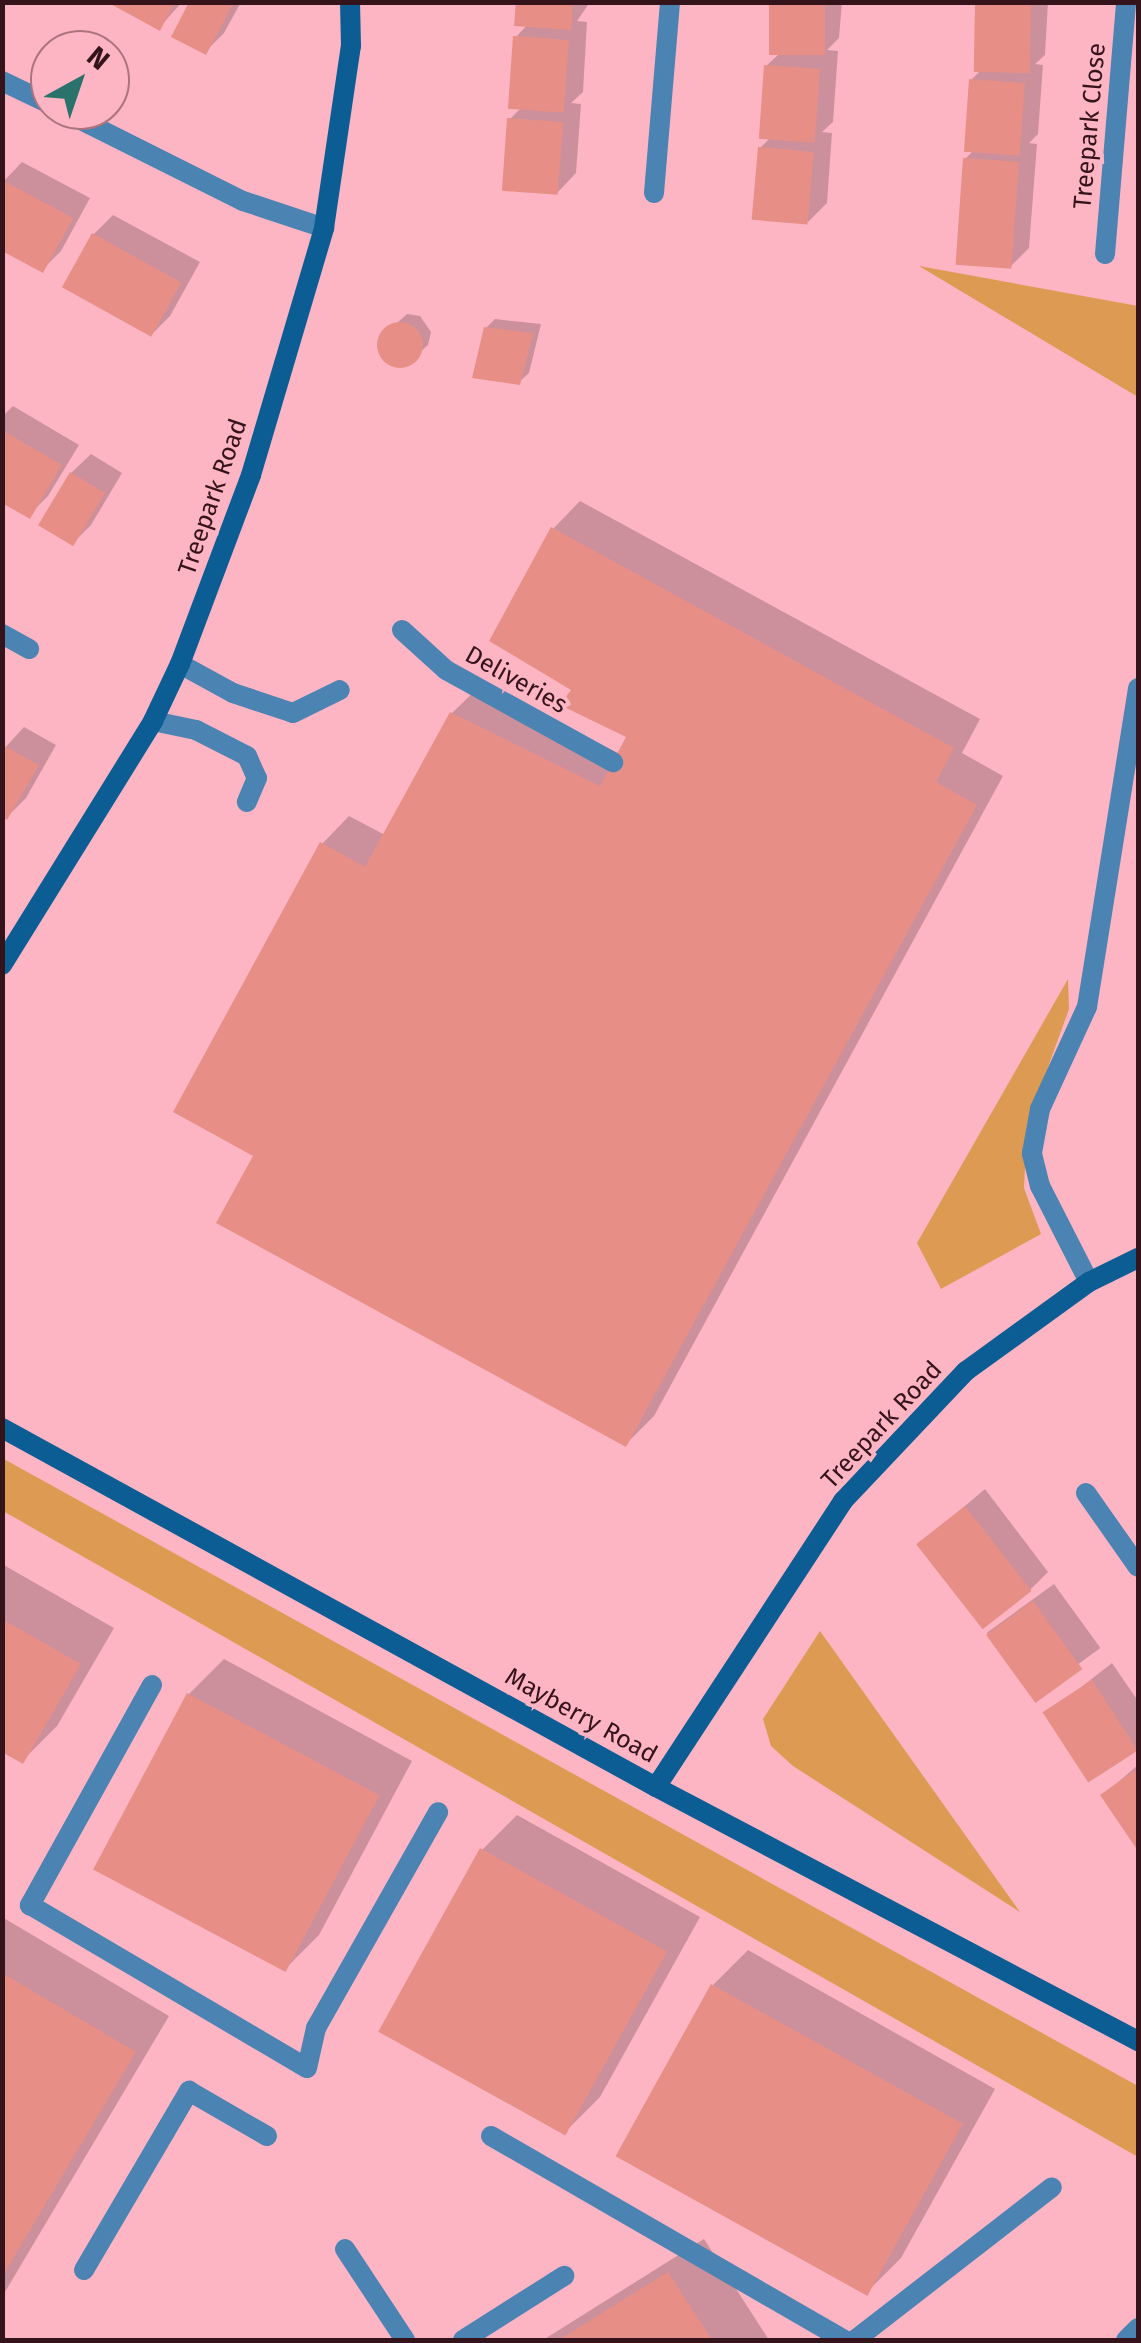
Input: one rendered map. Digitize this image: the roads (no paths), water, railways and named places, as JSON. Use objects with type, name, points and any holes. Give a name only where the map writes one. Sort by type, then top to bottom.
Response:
[{"type":"street","name":"Treepark Road","points":[[2,965],[153,720],[180,664],[250,475],[324,228],[351,46],[350,2]]},
{"type":"street","points":[[654,194],[670,2]]},
{"type":"street","name":"Treepark Close","points":[[1105,254],[1126,2]]},
{"type":"street","points":[[2,80],[30,94]]},
{"type":"street","points":[[101,130],[244,201],[324,228]]},
{"type":"street","name":"Deliveries","points":[[402,630],[446,670],[612,762]]},
{"type":"street","points":[[2,634],[29,650]]},
{"type":"street","points":[[180,664],[233,693],[293,713],[340,690]]},
{"type":"street","points":[[1089,1282],[1040,1186],[1032,1153],[1040,1109],[1087,1008],[1138,688]]},
{"type":"street","points":[[153,720],[196,730],[246,756],[257,778],[247,802]]},
{"type":"street","name":"Treepark Road","points":[[656,1787],[843,1501],[966,1371],[1089,1282],[1138,1258]]},
{"type":"street","name":"Mayberry Road","points":[[2,1428],[656,1787],[1138,2041]]},
{"type":"street","points":[[1086,1493],[1138,1567]]},
{"type":"street","points":[[152,1685],[30,1906],[307,2068],[316,2028],[438,1812]]},
{"type":"street","points":[[84,2270],[189,2091],[267,2136]]},
{"type":"street","points":[[491,2136],[844,2340]]},
{"type":"street","points":[[855,2340],[1052,2187]]},
{"type":"street","points":[[345,2249],[404,2340]]},
{"type":"street","points":[[463,2340],[564,2276]]},
{"type":"street","points":[[1126,2340],[1138,2328]]}]
